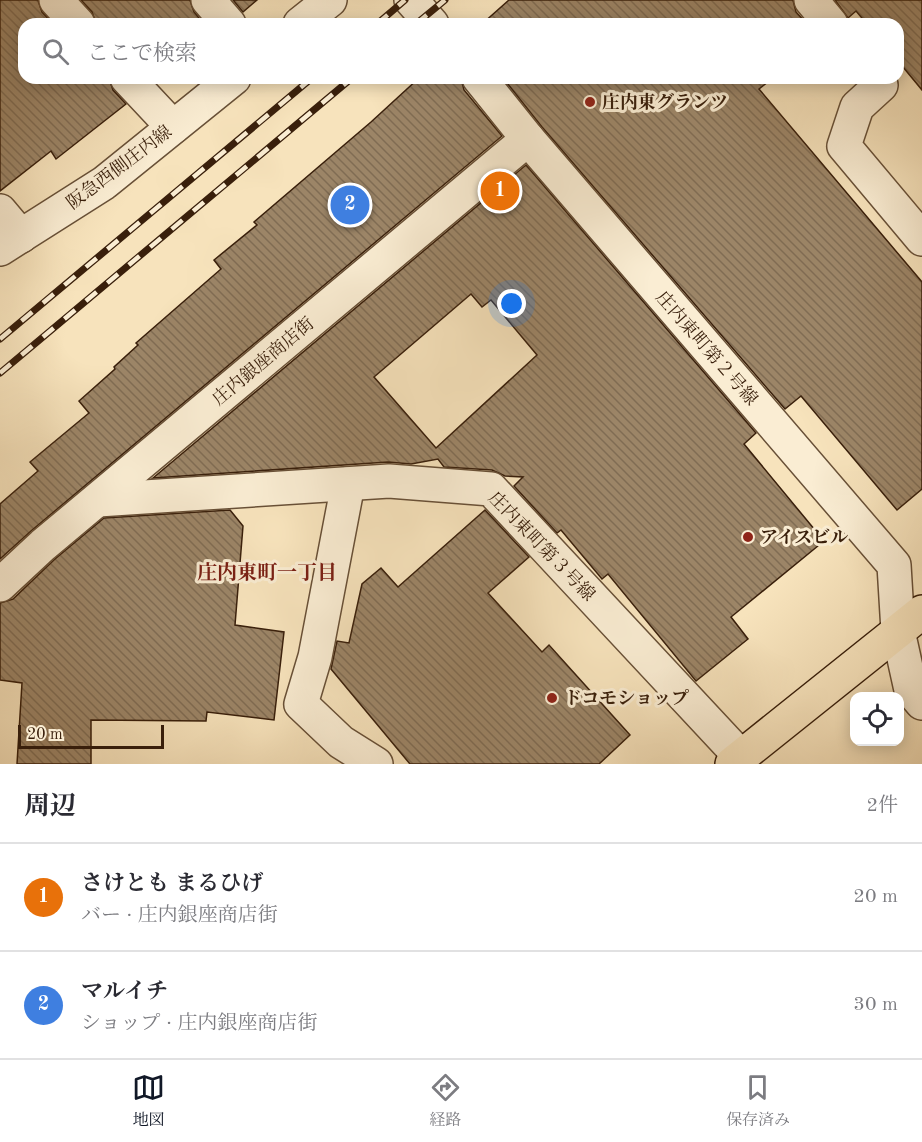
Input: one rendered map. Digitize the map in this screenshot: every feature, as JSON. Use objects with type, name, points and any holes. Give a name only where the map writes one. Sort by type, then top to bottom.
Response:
[{"type":"highway","points":[[736,760],[910,621]]},
{"type":"street","points":[[56,0],[72,18]]},
{"type":"street","points":[[208,0],[224,18]]},
{"type":"street","points":[[308,18],[330,0]]},
{"type":"street","points":[[411,0],[427,18]]},
{"type":"street","points":[[811,0],[826,18]]},
{"type":"street","points":[[133,84],[173,128]]},
{"type":"street","name":"阪急西側庄内線","points":[[10,243],[104,183],[227,84]]},
{"type":"street","name":"庄内東町第２号線","points":[[484,84],[528,140],[894,565],[910,621],[911,690],[922,703]]},
{"type":"street","points":[[880,84],[857,107],[844,146],[922,239]]},
{"type":"street","name":"庄内銀座商店街","points":[[0,585],[43,545],[528,140]]},
{"type":"street","points":[[0,211],[10,243]]},
{"type":"street","name":"庄内東町第３号線","points":[[98,500],[389,481],[491,489],[736,760]]},
{"type":"street","points":[[348,484],[315,657],[301,704],[341,742],[376,764]]},
{"type":"building","points":[[0,0],[38,0],[42,12],[48,18],[18,18],[18,84],[111,84],[113,90],[126,104],[56,159],[51,151],[0,191]]},
{"type":"building","points":[[81,0],[190,0],[199,18],[94,18],[92,12]]},
{"type":"building","points":[[233,0],[257,0],[243,12]]},
{"type":"building","points":[[509,0],[793,0],[796,12],[802,18],[489,18]]},
{"type":"building","points":[[835,0],[922,0],[922,90],[904,68],[904,18],[862,18],[856,11],[848,18]]},
{"type":"building","points":[[412,84],[462,84],[464,90],[502,136],[0,559],[0,504],[38,471],[30,462],[89,413],[79,401],[115,369],[114,367],[138,345],[136,343],[221,269],[214,260],[257,225],[254,222]]},
{"type":"building","points":[[508,84],[765,84],[759,89],[922,282],[922,489],[897,510],[801,396],[785,409],[542,127]]},
{"type":"building","points":[[526,165],[756,433],[744,444],[824,541],[731,617],[748,639],[696,681],[608,574],[602,579],[561,530],[557,533],[514,486],[523,477],[505,476],[492,470],[444,467],[438,459],[411,464],[388,462],[153,478]],"holes":[[[471,294],[482,307],[491,300],[537,355],[436,448],[374,377]]]},
{"type":"building","points":[[230,510],[243,526],[235,625],[284,632],[274,720],[207,712],[206,721],[91,720],[91,764],[17,764],[22,683],[0,680],[0,603],[13,599],[55,559],[104,518]]},
{"type":"building","points":[[485,510],[529,557],[488,593],[542,652],[549,645],[630,735],[599,764],[410,764],[331,669],[337,641],[349,643],[362,584],[381,568],[398,587]]},
{"type":"railway","points":[[384,18],[405,0]]},
{"type":"railway","points":[[423,18],[445,0]]},
{"type":"railway","points":[[0,339],[305,84]]},
{"type":"railway","points":[[0,373],[345,84]]},
{"type":"place","name":"庄内東グランツ","points":[[590,102]]},
{"type":"place","name":"さけとも まるひげ","points":[[500,191]]},
{"type":"place","name":"マルイチ","points":[[350,205]]},
{"type":"place","name":"アイスビル","points":[[748,537]]},
{"type":"place","name":"ドコモショップ","points":[[552,698]]},
{"type":"district","name":"庄内東町一丁目","points":[[267,572]]}]
